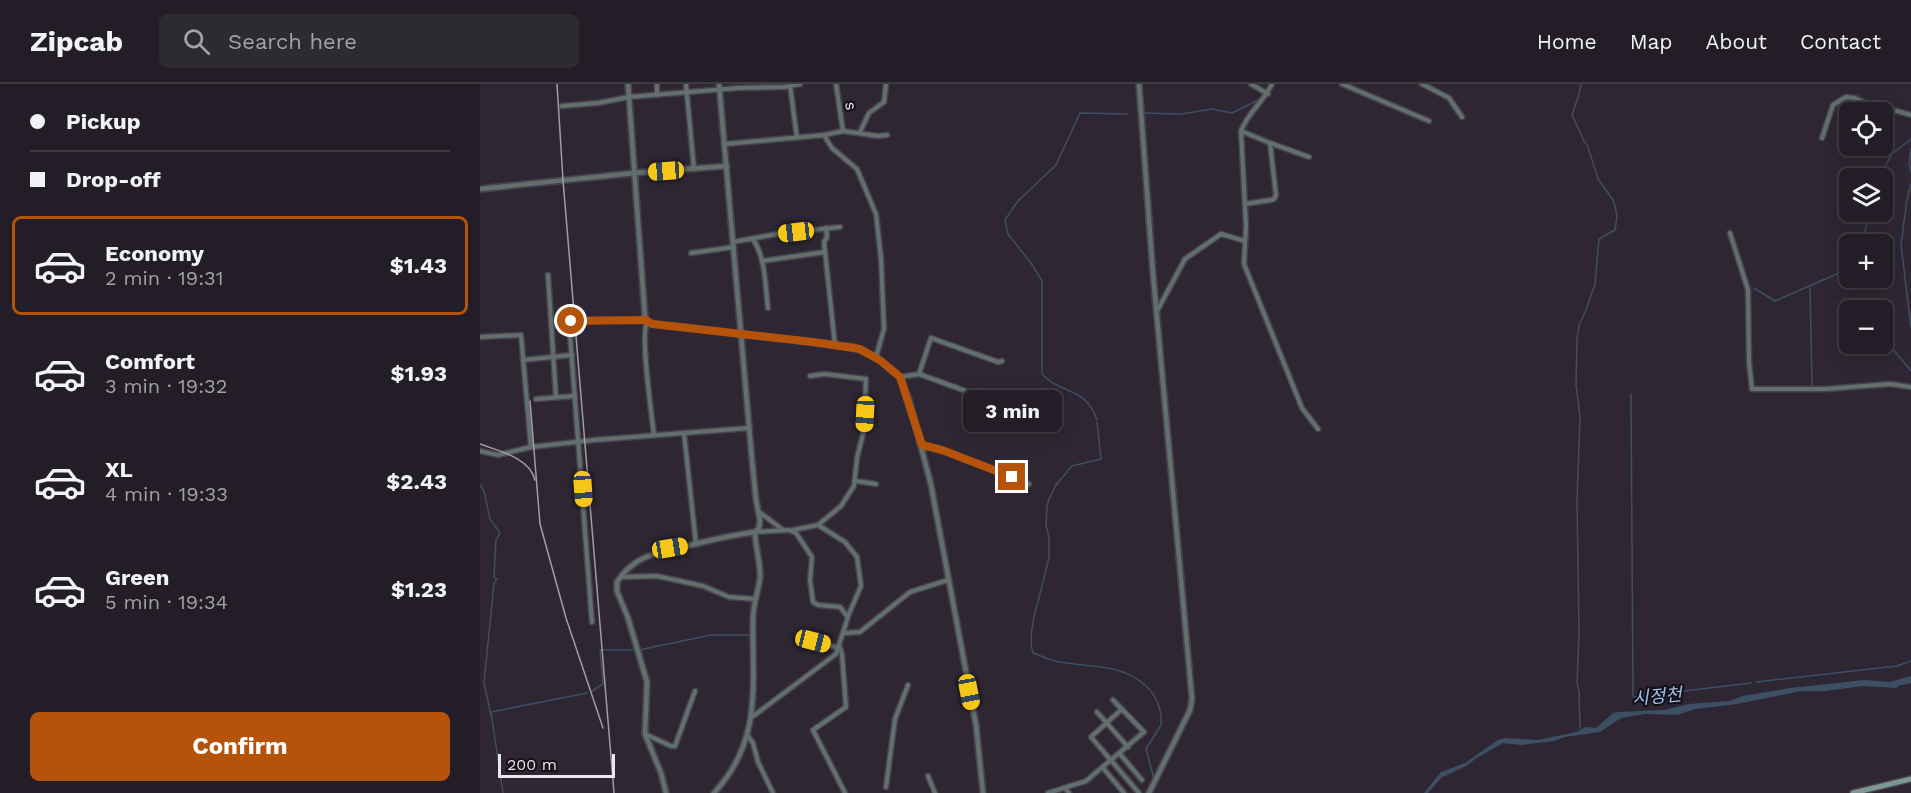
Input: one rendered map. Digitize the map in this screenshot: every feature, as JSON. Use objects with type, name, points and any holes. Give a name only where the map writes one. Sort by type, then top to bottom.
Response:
[{"type":"main road","points":[[1852,793],[1911,779]]},
{"type":"street","points":[[628,84],[646,321],[646,353],[654,435]]},
{"type":"street","points":[[657,84],[657,95]]},
{"type":"street","points":[[686,84],[694,169]]},
{"type":"street","points":[[562,106],[598,103],[629,97],[687,93],[720,87],[800,84]]},
{"type":"street","name":"s","points":[[836,84],[843,131]]},
{"type":"street","points":[[860,132],[869,113],[884,102],[886,84]]},
{"type":"street","points":[[1139,84],[1192,699],[1190,710],[1149,793]]},
{"type":"street","points":[[1251,84],[1268,93]]},
{"type":"street","points":[[1272,84],[1241,131],[1246,241],[1244,264],[1302,408],[1318,429]]},
{"type":"street","points":[[1342,84],[1429,122]]},
{"type":"street","points":[[1422,84],[1449,98],[1462,117]]},
{"type":"street","points":[[790,85],[797,138]]},
{"type":"street","points":[[714,793],[731,773],[748,736],[752,717],[753,613],[760,576],[755,532],[760,524],[749,428],[720,87]]},
{"type":"street","points":[[1822,138],[1833,105],[1846,97],[1855,98],[1879,110],[1911,115]]},
{"type":"street","points":[[725,144],[797,138],[843,131],[878,136],[887,135]]},
{"type":"street","points":[[1241,131],[1309,157]]},
{"type":"street","points":[[824,135],[832,148],[857,169],[876,214],[881,258],[884,329],[876,357]]},
{"type":"street","points":[[1245,204],[1271,200],[1276,195],[1270,143]]},
{"type":"street","points":[[480,189],[727,166]]},
{"type":"street","points":[[691,253],[777,234],[840,227]]},
{"type":"street","points":[[826,228],[825,252],[835,345]]},
{"type":"street","points":[[1730,233],[1748,290],[1749,362],[1752,389],[1825,389],[1890,384],[1911,387]]},
{"type":"street","points":[[1158,311],[1188,256],[1221,234],[1246,241]]},
{"type":"street","points":[[753,239],[758,246],[762,261],[768,308]]},
{"type":"street","points":[[762,261],[825,252]]},
{"type":"street","points":[[548,275],[556,397]]},
{"type":"street","points":[[592,622],[569,325],[571,321],[646,321],[853,347],[876,357],[900,377],[922,445],[976,725],[983,793]]},
{"type":"street","points":[[480,337],[520,334],[531,447]]},
{"type":"street","points":[[918,374],[931,338],[998,362],[1002,361]]},
{"type":"street","points":[[523,360],[572,356]]},
{"type":"street","points":[[666,793],[662,773],[645,734],[648,684],[628,618],[617,591],[617,582],[645,557],[670,548],[722,537],[782,529],[793,530],[818,525],[846,500],[856,481],[857,458],[864,430],[866,380],[825,374],[810,376]]},
{"type":"street","points":[[900,377],[918,374],[996,402]]},
{"type":"street","points":[[536,399],[575,396]]},
{"type":"street","points":[[480,451],[498,455],[531,447],[749,428]]},
{"type":"street","points":[[684,433],[696,544]]},
{"type":"street","points":[[922,445],[942,450],[1029,484]]},
{"type":"street","points":[[856,481],[876,484]]},
{"type":"street","points":[[758,510],[766,519],[782,529]]},
{"type":"street","points":[[818,525],[845,542],[857,557],[861,586],[848,617],[840,648],[846,707],[813,730],[845,793]]},
{"type":"street","points":[[793,530],[812,557],[810,580],[813,602],[818,605],[840,607],[848,617]]},
{"type":"street","points":[[621,577],[657,576],[703,585],[729,597],[755,599]]},
{"type":"street","points":[[844,633],[860,632],[910,592],[948,580]]},
{"type":"street","points":[[813,641],[840,648]]},
{"type":"street","points":[[752,717],[833,657],[840,648]]},
{"type":"street","points":[[886,787],[896,719],[908,685]]},
{"type":"street","points":[[645,734],[675,746],[695,691]]},
{"type":"street","points":[[1048,793],[1086,781],[1144,732],[1113,700]]},
{"type":"street","points":[[1122,709],[1091,737],[1139,793]]},
{"type":"street","points":[[1097,712],[1128,747]]},
{"type":"street","points":[[748,736],[773,793]]},
{"type":"street","points":[[1120,753],[1142,780]]},
{"type":"street","points":[[1103,768],[1122,791],[1116,793]]},
{"type":"street","points":[[928,776],[935,793]]},
{"type":"street","points":[[1065,788],[1069,793]]},
{"type":"water","points":[[1911,676],[1911,683],[1897,688],[1863,686],[1825,691],[1801,691],[1737,704],[1695,709],[1677,715],[1645,714],[1621,718],[1600,732],[1565,737],[1554,741],[1521,745],[1503,743],[1468,765],[1441,778],[1428,793],[1424,793],[1441,772],[1465,763],[1498,740],[1505,738],[1538,740],[1576,732],[1586,727],[1596,728],[1613,713],[1618,712],[1664,710],[1689,704],[1729,701],[1743,696],[1790,688],[1865,680],[1890,682]]},
{"type":"waterway","points":[[1581,84],[1572,115],[1585,143]]},
{"type":"waterway","points":[[1144,113],[1181,114],[1212,109],[1232,113],[1260,99]]},
{"type":"waterway","points":[[1097,420],[1086,401],[1057,386],[1042,374],[1042,281],[1008,234],[1005,220],[1018,201],[1056,165],[1080,113],[1128,114]]},
{"type":"waterway","points":[[1884,168],[1892,154],[1911,139]]},
{"type":"waterway","points":[[1580,728],[1577,682],[1579,634],[1577,500],[1580,416],[1576,385],[1577,339],[1579,325],[1595,284],[1599,239],[1615,230],[1617,216],[1613,200],[1598,179],[1587,144]]},
{"type":"waterway","points":[[1911,149],[1909,163],[1911,172]]},
{"type":"waterway","points":[[1911,184],[1901,245],[1911,327]]},
{"type":"waterway","points":[[1865,234],[1867,222]]},
{"type":"waterway","points":[[1754,288],[1775,301],[1839,273]]},
{"type":"waterway","points":[[1810,288],[1812,385]]},
{"type":"waterway","points":[[1893,349],[1911,371]]},
{"type":"waterway","name":"시정천","points":[[1631,394],[1633,696],[1751,683]]},
{"type":"waterway","points":[[1038,602],[1049,558],[1049,538],[1046,525],[1049,499],[1056,485],[1072,466],[1101,459],[1097,422]]},
{"type":"waterway","points":[[480,485],[484,491],[490,519],[500,533],[496,540],[494,577],[497,579],[494,583],[484,683],[491,715]]},
{"type":"waterway","points":[[1037,604],[1031,635],[1033,653],[1057,661],[1117,670],[1137,679],[1154,695],[1160,709],[1161,725],[1146,749],[1153,775],[1152,782]]},
{"type":"waterway","points":[[639,650],[711,635],[750,635]]},
{"type":"waterway","points":[[592,691],[603,684],[600,650],[634,650]]},
{"type":"waterway","points":[[1756,682],[1897,666],[1911,661]]},
{"type":"waterway","points":[[503,793],[491,712],[587,693]]},
{"type":"railway","points":[[557,84],[614,793]]},
{"type":"railway","points":[[530,401],[540,524],[566,618],[603,728]]},
{"type":"railway","points":[[480,444],[513,456],[527,466],[535,480]]},
{"type":"route","points":[[571,321],[646,320],[647,323],[652,324],[860,349],[881,361],[900,377],[922,445],[928,445],[1012,477]]}]
